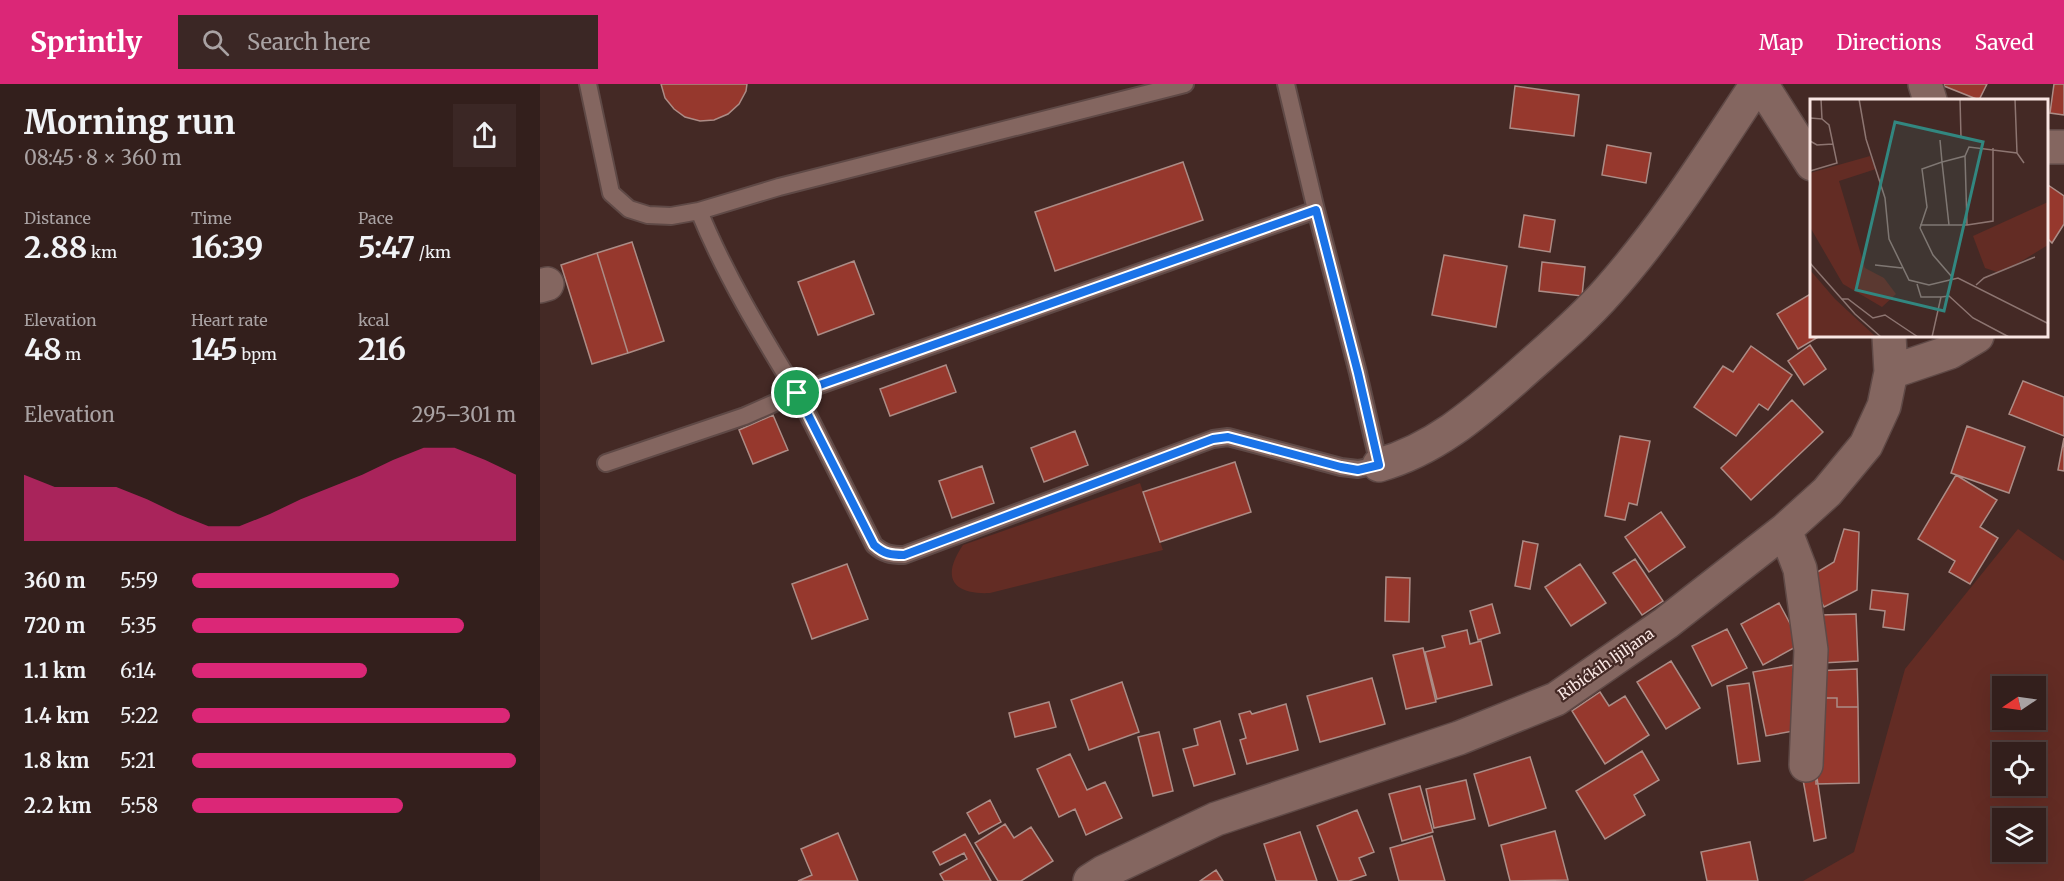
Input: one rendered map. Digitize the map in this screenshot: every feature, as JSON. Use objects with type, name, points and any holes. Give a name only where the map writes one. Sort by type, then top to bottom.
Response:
[{"type":"street","points":[[1379,465],[1404,458],[1436,442],[1501,391],[1607,292],[1675,208],[1759,84],[1810,161]]},
{"type":"street","points":[[1925,84],[1930,99]]},
{"type":"street","name":"Ribićkih ljiljana","points":[[1090,881],[1104,872],[1216,819],[1459,738],[1556,699],[1666,623],[1785,530],[1827,492],[1866,445],[1884,406],[1891,372],[1889,338]]},
{"type":"street","points":[[1891,372],[1950,352],[1974,338]]},
{"type":"street","points":[[1785,530],[1800,569],[1811,650],[1806,765]]},
{"type":"lane","points":[[588,84],[611,193],[629,209],[648,215],[671,216],[699,211],[779,187],[1185,84]]},
{"type":"lane","points":[[699,211],[726,270],[797,393],[874,545],[881,552],[904,555],[1213,439],[1228,437],[1358,470],[1379,465],[1286,84]]},
{"type":"lane","points":[[606,463],[745,416],[797,393],[1316,210]]},
{"type":"shaded area","points":[[1140,483],[1163,550],[990,593],[967,591],[954,582],[953,566],[963,545]]},
{"type":"shaded area","points":[[2018,529],[2064,561],[2064,881],[1803,881],[1854,852],[1905,669]]},
{"type":"building","points":[[661,84],[747,84],[739,104],[728,114],[714,120],[700,121],[685,117],[674,109],[665,98]]},
{"type":"building","points":[[1945,84],[1987,84],[1980,99],[1944,86]]},
{"type":"building","points":[[2054,84],[2064,84],[2064,115],[2050,113]]},
{"type":"building","points":[[1515,86],[1579,95],[1574,136],[1510,128]]},
{"type":"building","points":[[1607,145],[1651,153],[1646,183],[1602,175]]},
{"type":"building","points":[[1183,162],[1203,220],[1055,271],[1035,212]]},
{"type":"building","points":[[2049,186],[2064,196],[2064,224],[2052,243],[2049,240]]},
{"type":"building","points":[[1524,215],[1555,220],[1550,252],[1519,247]]},
{"type":"building","points":[[632,242],[664,341],[628,353],[597,253]]},
{"type":"building","points":[[597,253],[628,353],[592,364],[561,265]]},
{"type":"building","points":[[1444,255],[1507,266],[1496,327],[1432,315]]},
{"type":"building","points":[[854,261],[874,314],[818,335],[798,282]]},
{"type":"building","points":[[1542,262],[1585,267],[1582,296],[1539,291]]},
{"type":"building","points":[[1810,294],[1810,338],[1817,338],[1798,349],[1777,314]]},
{"type":"building","points":[[1810,345],[1826,369],[1804,385],[1788,361]]},
{"type":"building","points":[[1751,346],[1792,375],[1768,410],[1759,404],[1736,436],[1694,407],[1723,366],[1733,372]]},
{"type":"building","points":[[946,365],[956,392],[890,416],[880,389]]},
{"type":"building","points":[[2023,381],[2064,397],[2064,436],[2009,414]]},
{"type":"building","points":[[1792,400],[1823,432],[1751,500],[1721,468]]},
{"type":"building","points":[[773,415],[788,450],[753,464],[739,430]]},
{"type":"building","points":[[1967,426],[2025,447],[2009,493],[1951,473]]},
{"type":"building","points":[[1075,431],[1088,465],[1044,482],[1031,448]]},
{"type":"building","points":[[1620,436],[1650,441],[1637,505],[1629,503],[1625,520],[1605,516]]},
{"type":"building","points":[[2064,438],[2064,471],[2058,470]]},
{"type":"building","points":[[1235,462],[1251,512],[1160,542],[1143,492]]},
{"type":"building","points":[[982,466],[994,503],[952,518],[939,481]]},
{"type":"building","points":[[1956,475],[1997,500],[1980,527],[1998,538],[1970,584],[1949,572],[1955,561],[1918,539]]},
{"type":"building","points":[[1661,512],[1685,547],[1649,572],[1625,537]]},
{"type":"building","points":[[1844,529],[1859,532],[1857,590],[1824,607],[1809,577],[1834,562]]},
{"type":"building","points":[[1523,541],[1538,544],[1530,589],[1515,586]]},
{"type":"building","points":[[1635,559],[1663,601],[1642,615],[1613,573]]},
{"type":"building","points":[[847,564],[868,619],[812,639],[792,584]]},
{"type":"building","points":[[1580,564],[1606,603],[1571,626],[1545,587]]},
{"type":"building","points":[[1386,577],[1410,578],[1409,622],[1385,621]]},
{"type":"building","points":[[1872,590],[1908,594],[1904,630],[1883,627],[1885,611],[1870,609]]},
{"type":"building","points":[[1779,603],[1801,644],[1763,665],[1741,624]]},
{"type":"building","points":[[1492,604],[1500,633],[1478,640],[1470,611]]},
{"type":"building","points":[[1856,614],[1858,661],[1822,663],[1820,615]]},
{"type":"building","points":[[1727,629],[1747,668],[1712,686],[1692,646]]},
{"type":"building","points":[[1467,630],[1470,644],[1481,641],[1492,685],[1437,699],[1425,652],[1445,647],[1442,636]]},
{"type":"building","points":[[1423,648],[1436,702],[1406,709],[1393,655]]},
{"type":"building","points":[[1671,661],[1700,708],[1666,729],[1637,682]]},
{"type":"building","points":[[1793,665],[1805,729],[1766,736],[1753,672]]},
{"type":"building","points":[[1857,669],[1858,707],[1837,707],[1837,698],[1815,698],[1814,671]]},
{"type":"building","points":[[1372,678],[1385,724],[1320,742],[1307,696]]},
{"type":"building","points":[[1122,682],[1139,732],[1089,750],[1071,700]]},
{"type":"building","points":[[1749,683],[1760,761],[1738,764],[1727,686]]},
{"type":"building","points":[[1600,692],[1609,706],[1625,696],[1649,735],[1605,764],[1572,711]]},
{"type":"building","points":[[1815,698],[1837,698],[1837,707],[1858,707],[1859,783],[1816,784]]},
{"type":"building","points":[[1049,702],[1056,727],[1015,737],[1009,713]]},
{"type":"building","points":[[1286,704],[1298,750],[1247,764],[1240,740],[1246,738],[1239,714],[1250,711],[1252,714]]},
{"type":"building","points":[[1220,721],[1235,774],[1194,786],[1183,749],[1198,745],[1194,729]]},
{"type":"building","points":[[1159,732],[1173,791],[1153,796],[1138,737]]},
{"type":"building","points":[[1642,751],[1659,780],[1634,795],[1645,815],[1605,839],[1576,791]]},
{"type":"building","points":[[1070,754],[1087,790],[1105,782],[1122,818],[1086,835],[1075,809],[1059,817],[1037,769]]},
{"type":"building","points":[[1530,757],[1546,808],[1489,826],[1474,774]]},
{"type":"building","points":[[1816,771],[1826,838],[1814,841],[1802,774]]},
{"type":"building","points":[[1466,780],[1475,819],[1434,828],[1426,789]]},
{"type":"building","points":[[1420,786],[1433,832],[1402,841],[1389,794]]},
{"type":"building","points":[[990,800],[1001,822],[979,834],[967,813]]},
{"type":"building","points":[[1357,810],[1374,852],[1359,858],[1366,875],[1349,881],[1338,881],[1317,826]]},
{"type":"building","points":[[1005,824],[1014,838],[1031,827],[1053,861],[1021,881],[998,881],[975,843]]},
{"type":"building","points":[[1555,831],[1568,880],[1510,881],[1501,845]]},
{"type":"building","points":[[1300,832],[1317,881],[1276,881],[1264,844]]},
{"type":"building","points":[[838,833],[858,881],[798,881],[812,875],[801,849]]},
{"type":"building","points":[[965,834],[991,881],[944,881],[940,874],[967,859],[964,853],[940,865],[933,852]]},
{"type":"building","points":[[1432,836],[1445,881],[1399,881],[1390,848]]},
{"type":"building","points":[[1750,842],[1758,881],[1707,881],[1701,852]]},
{"type":"building","points":[[1216,870],[1223,881],[1200,881]]},
{"type":"route","points":[[1316,210],[1379,465],[1358,470],[1228,437],[1213,439],[904,555],[891,555],[881,552],[874,545],[797,393],[1316,210]]}]
